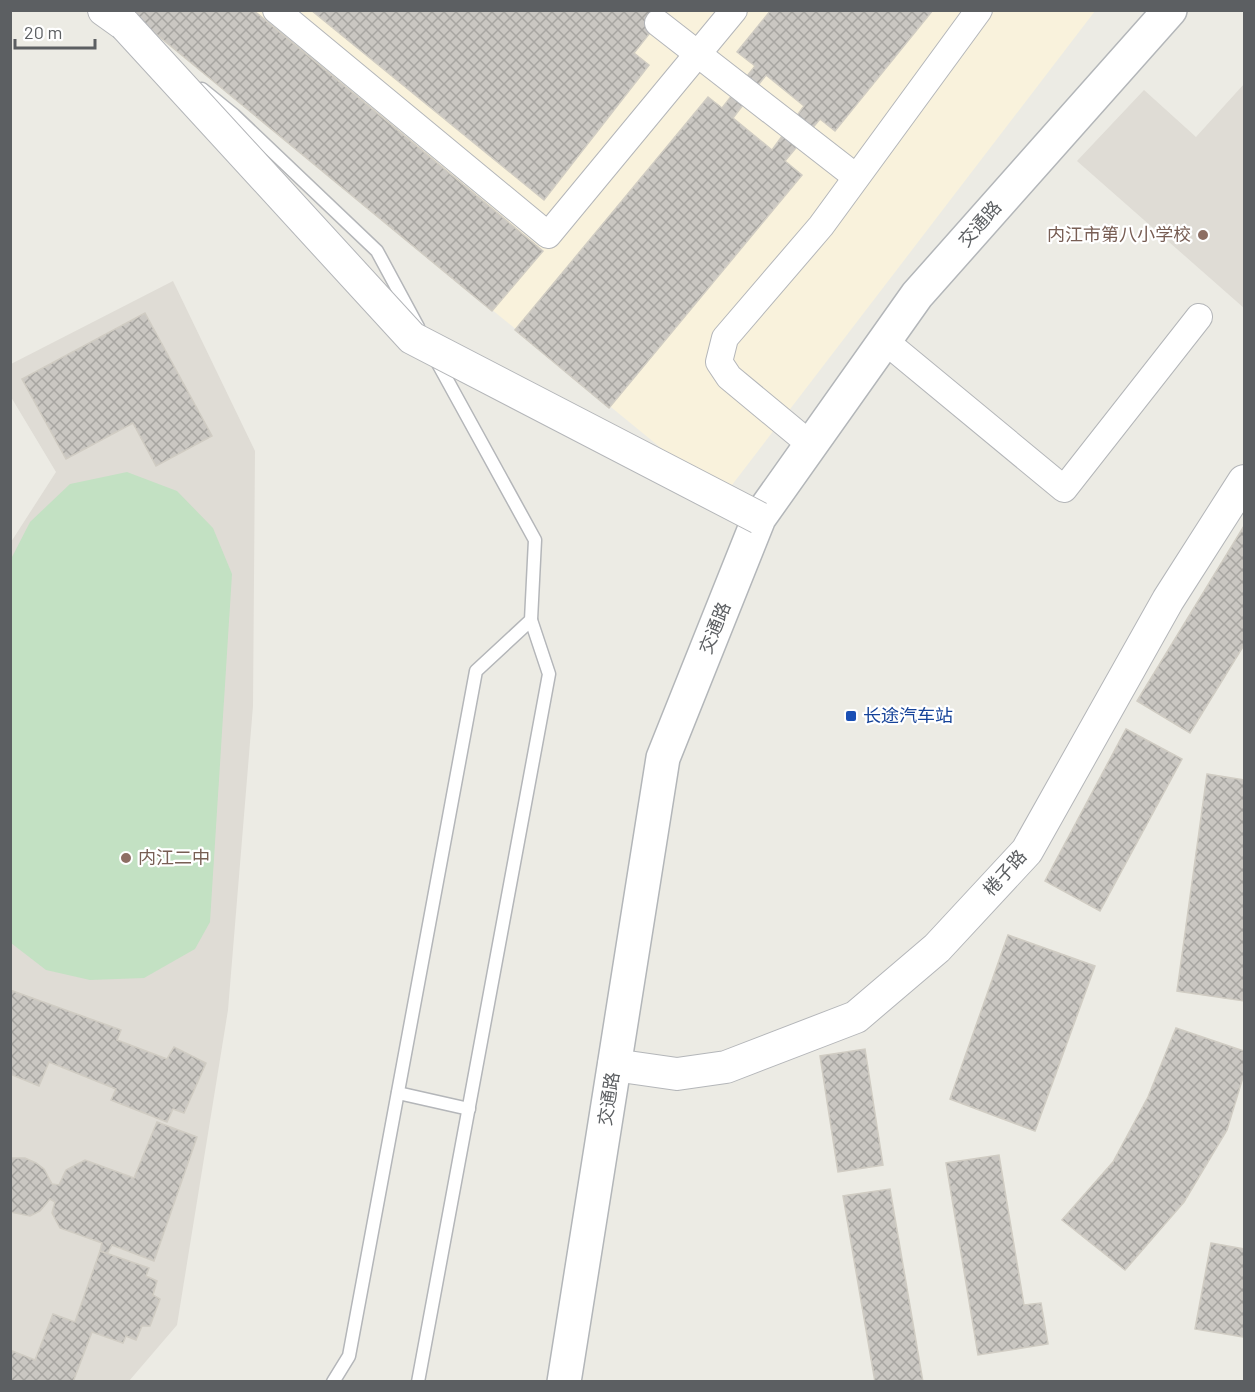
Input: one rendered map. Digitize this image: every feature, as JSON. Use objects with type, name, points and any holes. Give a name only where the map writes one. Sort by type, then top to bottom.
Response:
[{"type":"main road","name":"交通路","points":[[564,1382],[663,758],[759,518],[917,295],[1170,10]]},
{"type":"street","points":[[276,10],[367,70],[549,235],[734,10]]},
{"type":"street","points":[[811,445],[729,377],[718,362],[725,338],[821,226],[979,10]]},
{"type":"street","points":[[114,18],[412,338],[759,518]]},
{"type":"street","points":[[658,23],[856,177]]},
{"type":"street","points":[[885,342],[1064,489],[1199,317]]},
{"type":"street","name":"棬子路","points":[[614,1065],[677,1074],[726,1067],[856,1017],[937,948],[1027,851],[1168,600],[1245,481]]},
{"type":"lane","points":[[114,18],[234,115],[377,251],[535,540],[531,620],[549,674],[418,1382]]},
{"type":"lane","points":[[333,1382],[350,1356],[477,671],[531,620]]},
{"type":"lane","points":[[398,1093],[469,1108]]},
{"type":"shaded area","points":[[127,11],[1095,11],[722,498]]},
{"type":"shaded area","name":"内江市第八小学校","points":[[1244,84],[1244,308],[1077,161],[1144,90],[1196,137]]},
{"type":"shaded area","name":"内江二中","points":[[173,281],[255,451],[253,706],[228,1010],[177,1325],[129,1381],[11,1381],[11,542],[56,472],[11,397],[11,364]]},
{"type":"green space","points":[[127,472],[177,491],[213,528],[232,574],[210,922],[195,949],[144,978],[90,980],[46,970],[11,943],[11,559],[30,522],[70,484]]},
{"type":"building","points":[[127,10],[253,10],[543,251],[492,311]]},
{"type":"building","points":[[311,10],[668,10],[634,53],[649,65],[544,200]]},
{"type":"building","points":[[771,10],[933,10],[835,131],[820,119],[785,161],[802,175],[609,408],[515,330],[708,97],[722,108],[755,66],[737,52]],"holes":[[[766,75],[804,106],[772,150],[733,118]]]},
{"type":"building","points":[[145,313],[212,436],[156,466],[133,423],[66,459],[22,379]]},
{"type":"building","points":[[1244,526],[1244,645],[1190,733],[1137,701]]},
{"type":"building","points":[[1126,729],[1182,759],[1100,911],[1045,881]]},
{"type":"building","points":[[1207,774],[1244,780],[1244,1001],[1177,991]]},
{"type":"building","points":[[1008,935],[1095,966],[1035,1131],[950,1099]]},
{"type":"building","points":[[10,990],[121,1030],[117,1040],[167,1059],[174,1047],[206,1063],[184,1113],[173,1109],[167,1122],[111,1100],[116,1089],[49,1062],[39,1086],[10,1074]]},
{"type":"building","points":[[1176,1028],[1244,1051],[1244,1074],[1227,1130],[1184,1202],[1125,1270],[1062,1220],[1113,1162],[1148,1097]]},
{"type":"building","points":[[865,1049],[883,1165],[838,1172],[820,1056]]},
{"type":"building","points":[[157,1122],[197,1137],[154,1261],[112,1245],[107,1254],[100,1251],[102,1243],[60,1228],[52,1213],[55,1202],[50,1199],[40,1211],[30,1216],[10,1212],[10,1158],[25,1158],[36,1163],[44,1169],[52,1184],[59,1185],[66,1170],[85,1160],[134,1178]]},
{"type":"building","points":[[999,1155],[1024,1305],[1041,1303],[1048,1344],[978,1355],[946,1163]]},
{"type":"building","points":[[890,1189],[923,1382],[875,1382],[843,1196]]},
{"type":"building","points":[[1211,1243],[1244,1249],[1244,1337],[1195,1329]]},
{"type":"building","points":[[100,1251],[149,1268],[146,1276],[157,1281],[153,1295],[160,1299],[150,1326],[142,1326],[136,1340],[126,1336],[123,1343],[92,1332],[73,1382],[10,1382],[10,1350],[35,1360],[53,1314],[75,1322]]},
{"type":"place","name":"内江市第八小学校","points":[[1203,235]]},
{"type":"place","name":"长途汽车站","points":[[851,716]]},
{"type":"place","name":"内江二中","points":[[126,858]]}]
